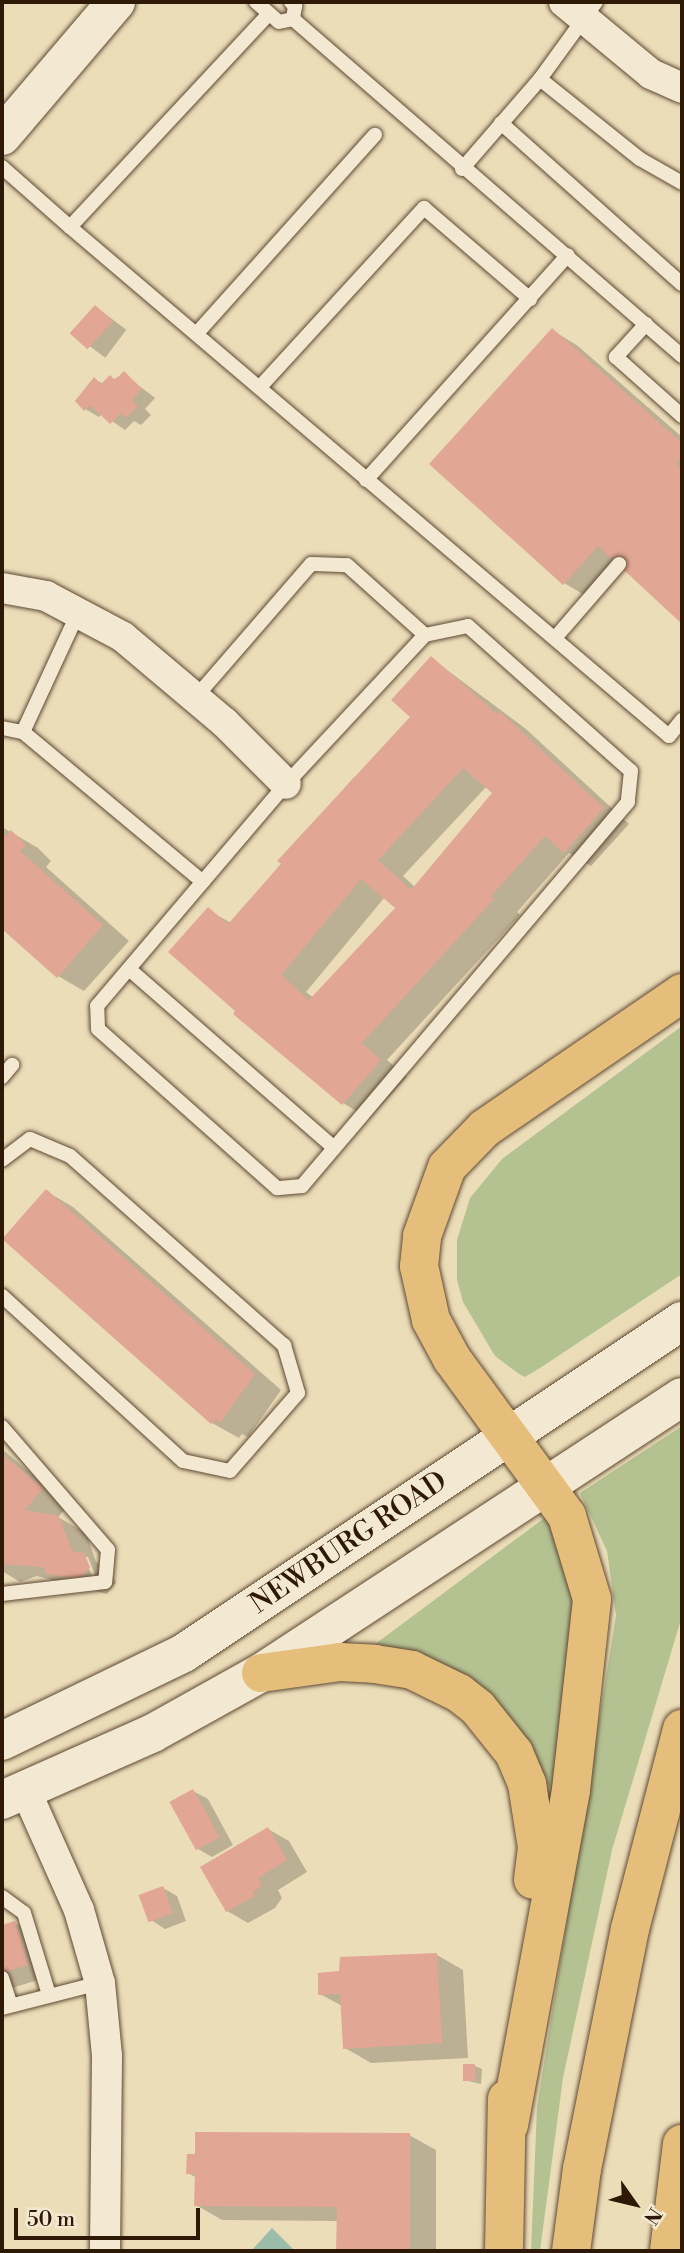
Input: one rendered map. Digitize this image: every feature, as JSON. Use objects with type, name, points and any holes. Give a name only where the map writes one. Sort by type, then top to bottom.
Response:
[{"type":"highway","points":[[509,2125],[571,1790],[589,1650],[592,1599],[567,1516],[547,1484],[452,1359],[431,1320],[419,1266],[427,1211],[447,1167],[485,1128],[682,993]]},
{"type":"highway","points":[[261,1673],[340,1662],[412,1670],[469,1700],[514,1753],[527,1784],[537,1847],[505,2067],[509,2125],[504,2251]]},
{"type":"highway","points":[[571,2251],[582,2169],[630,1929],[661,1798],[682,1729]]},
{"type":"highway","points":[[669,2251],[681,2154]]},
{"type":"main road","points":[[2,136],[116,2]]},
{"type":"main road","name":"NEWBURG ROAD","points":[[2,1741],[184,1653],[370,1532],[509,1433],[682,1321]]},
{"type":"main road","points":[[10,1789],[153,1733],[261,1673],[682,1396]]},
{"type":"street","points":[[582,8],[651,74],[682,88]]},
{"type":"street","points":[[2,588],[46,596],[79,611],[123,637],[195,698],[286,784]]},
{"type":"street","points":[[10,1789],[79,1910],[100,1983],[107,2056],[105,2251]]},
{"type":"lane","points":[[256,2],[279,22],[292,19]]},
{"type":"lane","points":[[291,2],[295,6],[292,19]]},
{"type":"lane","points":[[462,169],[540,79],[582,8]]},
{"type":"lane","points":[[70,228],[268,15]]},
{"type":"lane","points":[[292,19],[462,169],[568,255],[682,356]]},
{"type":"lane","points":[[540,79],[640,159],[682,183]]},
{"type":"lane","points":[[501,123],[682,284]]},
{"type":"lane","points":[[198,332],[375,135]]},
{"type":"lane","points":[[2,167],[70,228],[198,332],[366,480],[668,736],[682,720]]},
{"type":"lane","points":[[260,387],[424,208],[530,299]]},
{"type":"lane","points":[[366,480],[568,255]]},
{"type":"lane","points":[[646,324],[616,357],[682,416]]},
{"type":"lane","points":[[555,638],[619,564]]},
{"type":"lane","points":[[195,698],[311,565],[347,565],[425,635]]},
{"type":"lane","points":[[23,732],[79,611]]},
{"type":"lane","points":[[468,626],[631,771],[628,802],[302,1186],[277,1188],[98,1028],[97,1006],[286,784],[425,635],[468,626]]},
{"type":"lane","points":[[2,728],[23,732],[203,882]]},
{"type":"lane","points":[[129,969],[334,1148]]},
{"type":"lane","points":[[2,1077],[12,1065]]},
{"type":"lane","points":[[2,1160],[30,1139],[70,1156],[284,1345],[298,1393],[230,1471],[183,1461],[2,1296]]},
{"type":"lane","points":[[2,1427],[108,1550],[105,1582],[2,1594]]},
{"type":"lane","points":[[2,1897],[24,1913],[49,1995]]},
{"type":"lane","points":[[2,1978],[6,2006],[100,1983]]},
{"type":"shaded area","points":[[682,1026],[682,1274],[525,1377],[495,1356],[463,1302],[457,1280],[457,1240],[470,1198],[502,1159]]},
{"type":"shaded area","points":[[682,1426],[682,1616],[612,1850],[563,2078],[540,2251],[531,2251],[537,2107],[616,1615],[607,1551],[580,1493]]},
{"type":"shaded area","points":[[547,1516],[577,1593],[552,1788],[374,1645]]},
{"type":"shaded area","points":[[272,2228],[295,2251],[251,2251]]},
{"type":"building","points":[[95,305],[113,321],[87,349],[70,333]]},
{"type":"building","points":[[552,328],[682,443],[682,457],[676,463],[682,469],[682,624],[598,546],[563,585],[429,464]]},
{"type":"building","points":[[124,371],[142,389],[132,400],[138,406],[126,418],[121,413],[110,424],[90,405],[84,411],[75,401],[94,377],[101,384],[110,375],[115,380]]},
{"type":"building","points":[[431,656],[497,714],[499,711],[604,808],[564,853],[545,836],[491,896],[494,899],[362,1043],[381,1060],[342,1105],[233,1014],[235,1011],[168,952],[208,907],[228,924],[281,864],[277,861],[410,717],[391,700]],"holes":[[[463,768],[492,793],[411,890],[378,860]],[[361,879],[395,908],[309,1000],[281,975]]]},
{"type":"building","points":[[11,830],[26,845],[20,851],[103,925],[57,978],[2,929],[2,834],[5,836]]},
{"type":"building","points":[[46,1189],[255,1374],[220,1423],[216,1419],[211,1424],[2,1239]]},
{"type":"building","points":[[2,1454],[43,1488],[25,1510],[59,1516],[72,1551],[84,1553],[90,1567],[80,1579],[46,1574],[43,1567],[2,1564]]},
{"type":"building","points":[[193,1789],[220,1837],[196,1850],[169,1802]]},
{"type":"building","points":[[268,1827],[287,1860],[258,1878],[262,1886],[253,1892],[255,1896],[226,1912],[200,1867]]},
{"type":"building","points":[[163,1886],[173,1913],[148,1922],[139,1895]]},
{"type":"building","points":[[15,1921],[28,1965],[2,1973],[2,1925]]},
{"type":"building","points":[[437,1953],[442,2043],[343,2049],[340,1994],[318,1995],[318,1973],[339,1971],[340,1957]]},
{"type":"building","points":[[463,2064],[475,2064],[475,2081],[463,2081]]},
{"type":"building","points":[[195,2132],[410,2133],[410,2251],[336,2251],[337,2207],[194,2206],[195,2174],[186,2174],[187,2154],[195,2154]]}]
